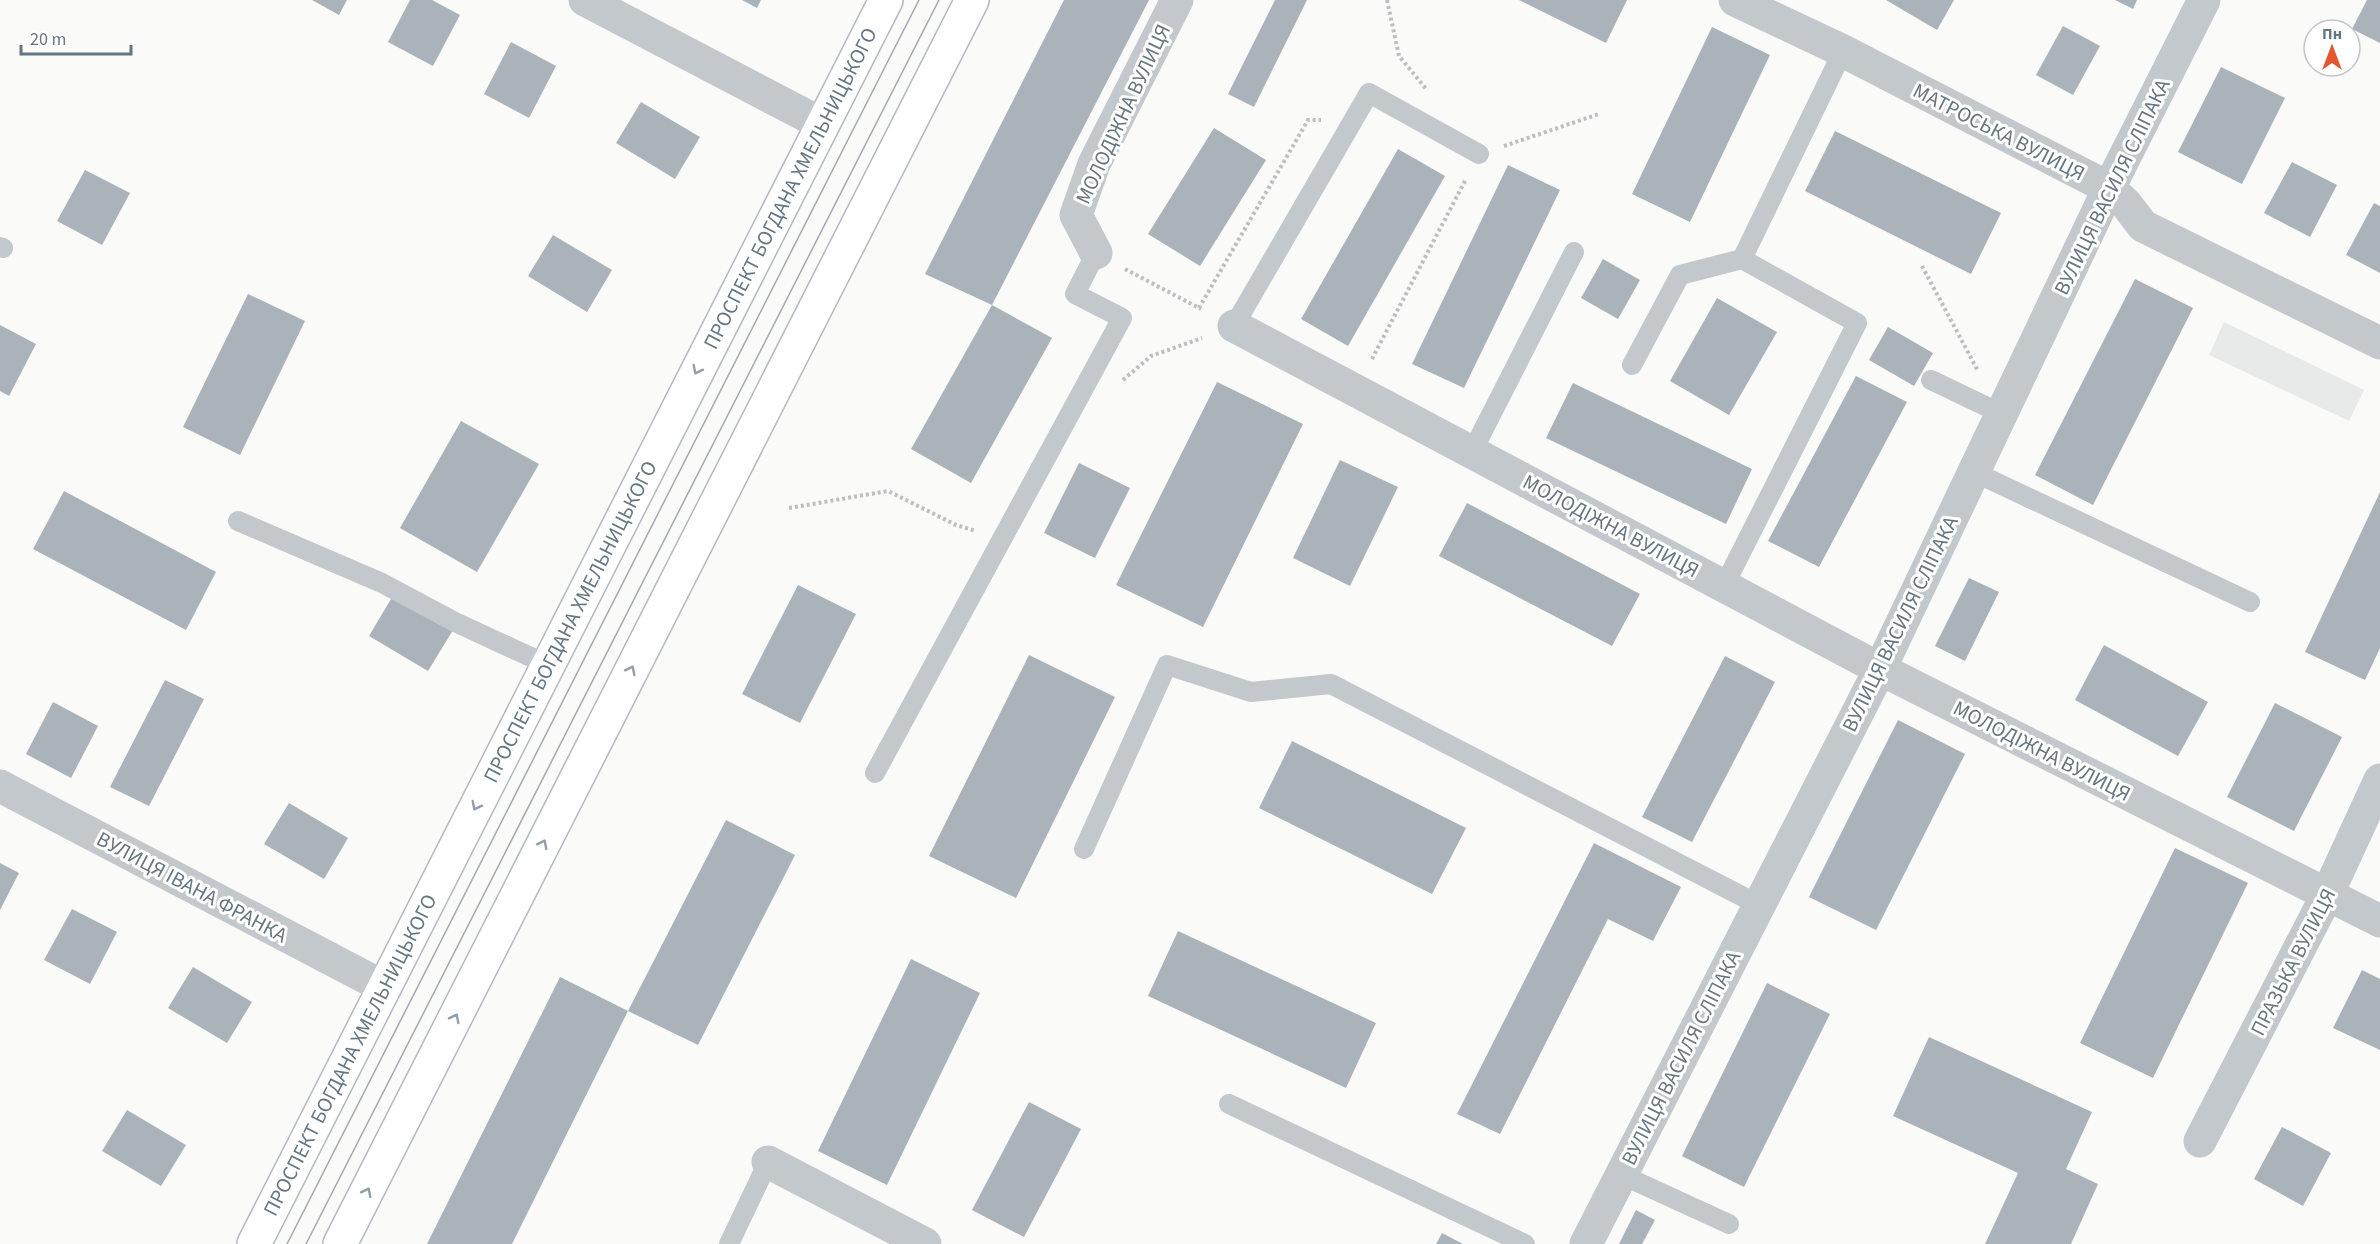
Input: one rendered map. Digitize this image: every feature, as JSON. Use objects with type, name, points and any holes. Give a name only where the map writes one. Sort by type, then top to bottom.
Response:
[{"type":"main road","name":"ПРОСПЕКТ БОГДАНА ХМЕЛЬНИЦЬКОГО","points":[[254,1244],[886,0]]},
{"type":"main road","points":[[340,1244],[972,0]]},
{"type":"street","points":[[585,0],[822,124]]},
{"type":"street","name":"МОЛОДІЖНА ВУЛИЦЯ","points":[[1096,253],[1076,215],[1094,164],[1177,0]]},
{"type":"street","name":"МАТРОСЬКА ВУЛИЦЯ","points":[[1735,0],[1843,51],[2109,188],[2126,204],[2143,226],[2380,343]]},
{"type":"street","name":"ВУЛИЦЯ ВАСИЛЯ СЛІПАКА","points":[[1586,1244],[1880,669],[2109,188],[2204,0]]},
{"type":"street","name":"МОЛОДІЖНА ВУЛИЦЯ","points":[[1234,326],[1880,669],[2380,921]]},
{"type":"street","name":"ПРАЗЬКА ВУЛИЦЯ","points":[[2200,1141],[2327,895],[2380,780]]},
{"type":"street","name":"ВУЛИЦЯ ІВАНА ФРАНКА","points":[[0,786],[384,987]]},
{"type":"street","points":[[768,1162],[925,1244]]},
{"type":"lane","points":[[1742,259],[1843,51]]},
{"type":"lane","points":[[1234,326],[1369,93],[1479,154]]},
{"type":"lane","points":[[1472,452],[1574,252]]},
{"type":"lane","points":[[874,774],[1122,318],[1074,294],[1096,253]]},
{"type":"lane","points":[[1632,364],[1680,275],[1742,259],[1857,323],[1724,586]]},
{"type":"lane","points":[[1931,380],[2002,414]]},
{"type":"lane","points":[[1974,472],[2250,602]]},
{"type":"lane","points":[[238,521],[382,583],[455,622],[548,665]]},
{"type":"lane","points":[[1084,849],[1167,665],[1251,692],[1330,684],[1759,905]]},
{"type":"lane","points":[[1229,1104],[1525,1244]]},
{"type":"lane","points":[[729,1244],[768,1162]]},
{"type":"lane","points":[[1622,1175],[1729,1224]]},
{"type":"path","points":[[1387,0],[1399,56],[1428,92]]},
{"type":"path","points":[[1355,391],[1479,154],[1599,114]]},
{"type":"path","points":[[1199,308],[1308,120],[1353,120]]},
{"type":"path","points":[[1096,253],[1234,326]]},
{"type":"path","points":[[1922,266],[2002,414]]},
{"type":"path","points":[[1117,385],[1151,356],[1234,326]]},
{"type":"path","points":[[789,508],[888,491],[956,525],[1002,538]]},
{"type":"shaded area","points":[[2224,322],[2364,390],[2349,421],[2209,355]]},
{"type":"building","points":[[312,0],[347,0],[339,15]]},
{"type":"building","points":[[410,0],[432,0],[460,15],[433,66],[388,42]]},
{"type":"building","points":[[742,0],[761,0],[757,8]]},
{"type":"building","points":[[1064,0],[1149,0],[992,305],[925,274]]},
{"type":"building","points":[[1275,0],[1307,0],[1254,107],[1228,94]]},
{"type":"building","points":[[1519,0],[1627,0],[1606,43]]},
{"type":"building","points":[[1886,0],[1954,0],[1937,30]]},
{"type":"building","points":[[2115,0],[2137,0],[2133,9]]},
{"type":"building","points":[[2367,0],[2380,0],[2380,43],[2362,34],[2362,18],[2358,18]]},
{"type":"building","points":[[2063,26],[2100,46],[2073,95],[2036,75]]},
{"type":"building","points":[[1712,27],[1770,55],[1690,222],[1632,194]]},
{"type":"building","points":[[511,42],[556,66],[529,118],[484,94]]},
{"type":"building","points":[[2221,67],[2285,98],[2242,184],[2178,152]]},
{"type":"building","points":[[641,102],[700,137],[675,179],[616,143]]},
{"type":"building","points":[[1214,128],[1266,160],[1200,266],[1148,234]]},
{"type":"building","points":[[1835,131],[2001,213],[1971,274],[1805,191]]},
{"type":"building","points":[[1398,149],[1445,176],[1348,346],[1301,319]]},
{"type":"building","points":[[2292,162],[2337,185],[2310,237],[2264,213]]},
{"type":"building","points":[[1508,165],[1560,190],[1464,388],[1412,364]]},
{"type":"building","points":[[85,170],[130,193],[102,245],[57,221]]},
{"type":"building","points":[[2374,203],[2380,206],[2380,273],[2346,255]]},
{"type":"building","points":[[553,235],[612,270],[587,312],[528,276]]},
{"type":"building","points":[[1603,259],[1640,280],[1618,319],[1581,298]]},
{"type":"building","points":[[2135,279],[2193,308],[2093,505],[2035,475]]},
{"type":"building","points":[[248,294],[305,321],[240,455],[183,427]]},
{"type":"building","points":[[1717,298],[1777,332],[1729,415],[1670,381]]},
{"type":"building","points":[[992,305],[1052,338],[971,483],[911,449]]},
{"type":"building","points":[[0,325],[36,344],[9,396],[0,391]]},
{"type":"building","points":[[1888,327],[1933,353],[1914,386],[1869,360]]},
{"type":"building","points":[[1856,376],[1907,402],[1819,567],[1768,541]]},
{"type":"building","points":[[1217,382],[1303,424],[1203,627],[1116,585]]},
{"type":"building","points":[[1573,383],[1752,469],[1726,524],[1546,438]]},
{"type":"building","points":[[461,421],[539,464],[477,572],[400,528]]},
{"type":"building","points":[[1340,460],[1398,487],[1350,586],[1293,558]]},
{"type":"building","points":[[1079,463],[1130,488],[1095,558],[1044,533]]},
{"type":"building","points":[[64,491],[216,572],[186,630],[33,549]]},
{"type":"building","points":[[2380,492],[2380,648],[2365,680],[2305,652]]},
{"type":"building","points":[[1467,503],[1640,594],[1612,646],[1439,556]]},
{"type":"building","points":[[1969,578],[1999,592],[1965,661],[1935,646]]},
{"type":"building","points":[[798,585],[856,614],[800,723],[742,694]]},
{"type":"building","points":[[394,594],[453,630],[428,671],[369,636]]},
{"type":"building","points":[[2104,645],[2208,702],[2178,756],[2075,700]]},
{"type":"building","points":[[1029,655],[1115,697],[1016,898],[929,856]]},
{"type":"building","points":[[1725,656],[1775,682],[1692,842],[1642,817]]},
{"type":"building","points":[[165,680],[204,699],[149,806],[110,787]]},
{"type":"building","points":[[53,702],[98,726],[71,778],[26,754]]},
{"type":"building","points":[[2275,703],[2342,737],[2294,831],[2227,797]]},
{"type":"building","points":[[1898,720],[1965,754],[1876,930],[1809,897]]},
{"type":"building","points":[[1292,741],[1466,828],[1432,894],[1259,808]]},
{"type":"building","points":[[289,803],[348,838],[324,879],[264,844]]},
{"type":"building","points":[[726,820],[795,855],[698,1045],[628,1011]]},
{"type":"building","points":[[1594,843],[1681,887],[1653,941],[1608,919],[1500,1134],[1457,1114]]},
{"type":"building","points":[[2175,848],[2248,883],[2153,1078],[2080,1043]]},
{"type":"building","points":[[0,863],[19,873],[0,910]]},
{"type":"building","points":[[72,909],[117,932],[90,984],[44,960]]},
{"type":"building","points":[[1178,931],[1376,1023],[1346,1088],[1148,996]]},
{"type":"building","points":[[911,959],[980,993],[887,1185],[818,1151]]},
{"type":"building","points":[[193,967],[252,1002],[227,1043],[168,1008]]},
{"type":"building","points":[[2362,970],[2380,979],[2380,1050],[2333,1028]]},
{"type":"building","points":[[560,977],[628,1011],[512,1244],[427,1244]]},
{"type":"building","points":[[1767,983],[1830,1014],[1744,1187],[1682,1156]]},
{"type":"building","points":[[1929,1037],[2092,1112],[2066,1169],[2098,1184],[2071,1244],[1985,1244],[2018,1173],[1893,1116]]},
{"type":"building","points":[[1029,1102],[1081,1129],[1024,1237],[972,1210]]},
{"type":"building","points":[[127,1110],[186,1145],[161,1186],[102,1151]]},
{"type":"building","points":[[2282,1127],[2331,1153],[2303,1206],[2254,1179]]},
{"type":"building","points":[[1636,1210],[1655,1220],[1642,1244],[1619,1244]]},
{"type":"building","points":[[1442,1233],[1463,1244],[1436,1244]]},
{"type":"tram line","points":[[287,1244],[919,0]]},
{"type":"tram line","points":[[306,1244],[939,0]]}]
